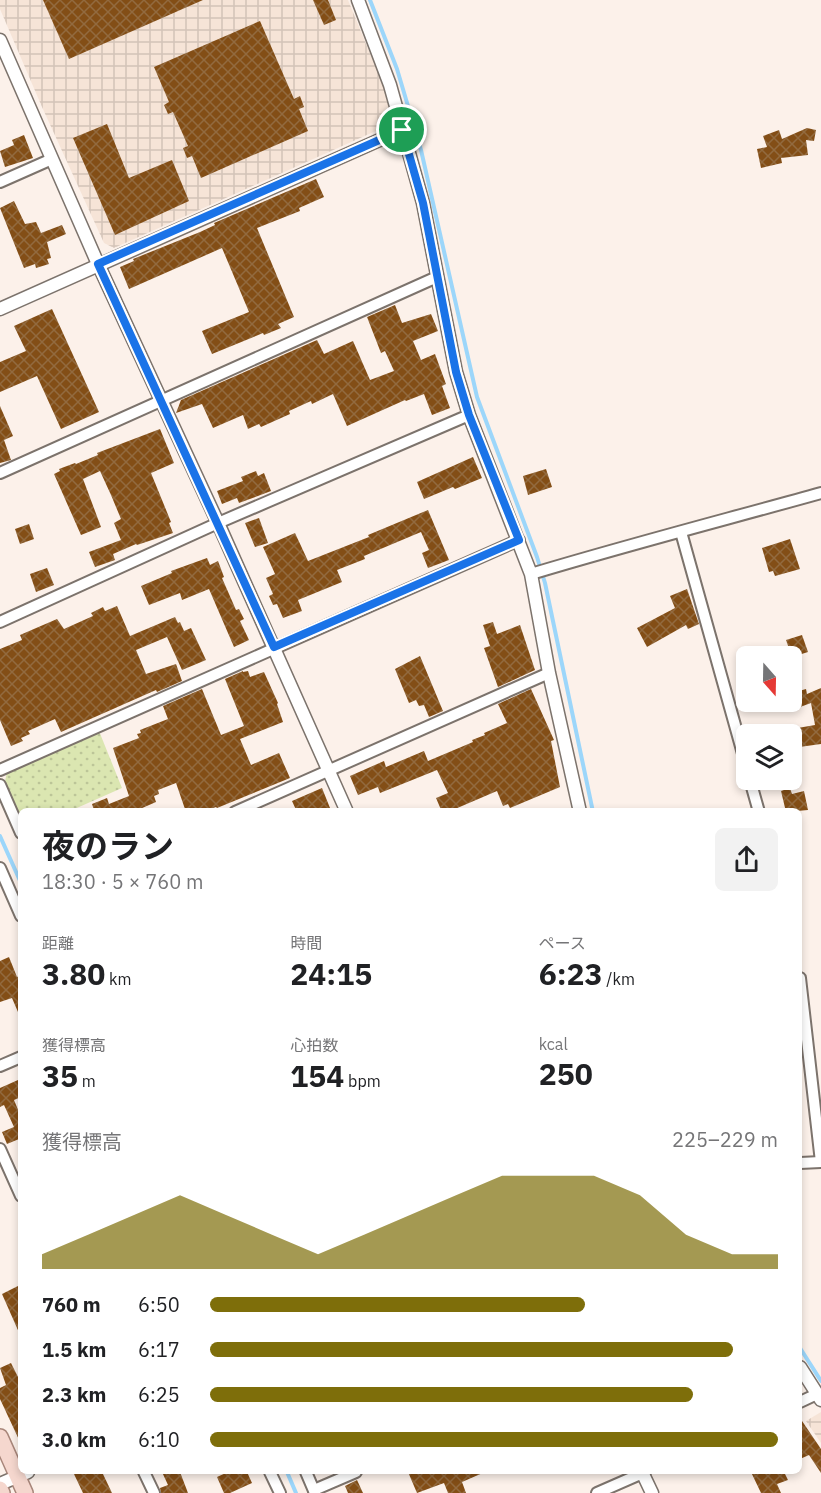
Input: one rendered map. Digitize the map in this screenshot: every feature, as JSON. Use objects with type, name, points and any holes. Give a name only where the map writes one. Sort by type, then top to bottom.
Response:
[{"type":"main road","points":[[0,1437],[18,1466]]},
{"type":"main road","points":[[23,1474],[25,1493]]},
{"type":"street","points":[[358,0],[390,85],[423,203],[456,372],[469,415],[531,574],[576,808]]},
{"type":"street","points":[[0,40],[98,264],[218,523],[345,808]]},
{"type":"street","points":[[0,309],[402,130]]},
{"type":"street","points":[[0,182],[52,159]]},
{"type":"street","points":[[0,473],[437,277]]},
{"type":"street","points":[[0,622],[218,523],[469,415]]},
{"type":"street","points":[[531,574],[613,549],[821,493]]},
{"type":"street","points":[[681,532],[736,729]]},
{"type":"street","points":[[0,770],[519,540]]},
{"type":"street","points":[[244,808],[549,673]]},
{"type":"street","points":[[0,785],[18,826]]},
{"type":"street","points":[[753,790],[758,808]]},
{"type":"street","points":[[0,868],[18,909]]},
{"type":"street","points":[[802,996],[821,1162],[802,1163]]},
{"type":"street","points":[[0,1066],[18,1058]]},
{"type":"street","points":[[0,1149],[18,1189]]},
{"type":"street","points":[[802,1370],[819,1397],[802,1401]]},
{"type":"street","points":[[0,1484],[23,1474]]},
{"type":"street","points":[[145,1474],[154,1493]]},
{"type":"street","points":[[271,1474],[280,1493]]},
{"type":"street","points":[[307,1474],[314,1492],[352,1474]]},
{"type":"street","points":[[597,1493],[640,1474]]},
{"type":"street","points":[[645,1474],[652,1493]]},
{"type":"shaded area","points":[[0,0],[348,0],[383,85],[392,118],[387,126],[114,248],[104,243],[0,9]]},
{"type":"shaded area","points":[[821,1412],[821,1443],[806,1421]]},
{"type":"green space","points":[[99,731],[122,788],[77,808],[18,808],[18,810],[5,781],[7,772]]},
{"type":"building","points":[[43,0],[203,0],[69,59]]},
{"type":"building","points":[[313,0],[328,0],[336,20],[324,25]]},
{"type":"building","points":[[260,21],[294,99],[300,96],[304,107],[299,109],[308,131],[201,178],[192,156],[187,158],[183,148],[188,146],[173,112],[168,114],[164,105],[169,102],[154,67]]},
{"type":"building","points":[[107,124],[129,178],[172,160],[189,201],[115,235],[73,138]]},
{"type":"building","points":[[807,128],[816,130],[814,141],[806,140],[808,155],[781,158],[782,163],[761,168],[757,149],[767,147],[763,136],[779,130],[782,139]]},
{"type":"building","points":[[24,135],[33,158],[5,167],[0,151],[14,145],[12,140]]},
{"type":"building","points":[[316,179],[324,197],[299,208],[300,211],[257,228],[294,317],[278,324],[281,328],[212,354],[202,331],[249,312],[222,248],[129,289],[120,267],[134,261],[133,259],[200,232],[215,225],[214,223]]},
{"type":"building","points":[[14,201],[25,224],[36,222],[41,233],[62,225],[66,234],[47,242],[51,258],[47,259],[49,264],[36,268],[35,264],[24,268],[0,208]]},
{"type":"building","points":[[395,305],[402,323],[431,314],[438,331],[413,341],[421,360],[435,354],[446,384],[442,386],[450,408],[432,415],[424,394],[347,426],[333,394],[289,411],[290,414],[261,427],[259,424],[248,429],[243,415],[213,428],[202,404],[176,413],[181,400],[317,340],[324,354],[353,341],[370,380],[394,371],[385,351],[381,353],[367,317]]},
{"type":"building","points":[[52,309],[99,412],[61,429],[37,376],[0,392],[0,362],[26,351],[14,326]]},
{"type":"building","points":[[0,406],[13,436],[4,440],[11,460],[0,463]]},
{"type":"building","points":[[160,429],[174,463],[151,473],[171,522],[169,523],[173,533],[136,544],[113,554],[115,560],[95,567],[89,552],[121,540],[114,523],[121,519],[111,495],[100,471],[83,479],[101,527],[81,535],[54,474],[60,471],[59,469]]},
{"type":"building","points":[[473,457],[482,478],[424,499],[417,482]]},
{"type":"building","points":[[546,469],[552,487],[528,495],[523,476]]},
{"type":"building","points":[[256,471],[258,476],[264,473],[271,491],[239,503],[237,498],[222,504],[217,491],[243,481],[241,477]]},
{"type":"building","points":[[428,510],[449,560],[428,568],[422,553],[429,550],[421,532],[337,570],[342,582],[298,600],[302,611],[283,618],[277,604],[273,605],[269,596],[273,594],[266,578],[275,574],[263,547],[295,533],[308,561]]},
{"type":"building","points":[[259,518],[268,543],[255,547],[245,523]]},
{"type":"building","points":[[29,524],[34,539],[20,544],[15,529]]},
{"type":"building","points":[[790,539],[800,569],[775,576],[773,571],[769,572],[762,548]]},
{"type":"building","points":[[207,558],[210,565],[218,561],[224,577],[222,578],[236,610],[239,609],[244,619],[240,621],[249,640],[234,647],[209,589],[182,600],[180,593],[149,605],[141,586],[172,573],[171,571]]},
{"type":"building","points":[[47,568],[54,585],[36,592],[30,574]]},
{"type":"building","points":[[687,589],[699,624],[688,629],[686,625],[647,647],[637,628],[675,608],[670,596]]},
{"type":"building","points":[[117,606],[130,636],[175,617],[184,631],[191,628],[206,660],[182,670],[167,637],[136,650],[146,674],[176,664],[182,681],[157,692],[156,690],[61,732],[55,719],[28,731],[30,734],[21,738],[23,741],[11,746],[0,720],[0,649],[22,640],[20,635],[57,619],[64,629],[93,616],[91,613],[103,607],[105,611]]},
{"type":"building","points":[[493,622],[497,634],[520,625],[535,670],[498,687],[484,648],[490,646],[483,625]]},
{"type":"building","points":[[802,635],[808,652],[802,654],[802,646],[788,646],[786,640]]},
{"type":"building","points":[[420,656],[443,711],[429,717],[424,705],[419,706],[416,700],[409,703],[395,669]]},
{"type":"building","points":[[243,671],[248,671],[250,677],[264,672],[278,703],[283,722],[240,739],[251,765],[279,753],[290,778],[217,808],[185,808],[176,783],[158,790],[159,794],[154,796],[156,802],[142,808],[93,808],[92,804],[107,798],[109,804],[129,796],[113,748],[139,738],[137,734],[141,733],[140,730],[168,719],[163,706],[202,689],[221,735],[244,726],[225,679]]},
{"type":"building","points":[[821,688],[821,744],[802,747],[802,727],[815,725],[811,703],[802,706],[802,690],[806,689],[807,694]]},
{"type":"building","points":[[531,689],[554,740],[551,741],[560,787],[510,808],[508,804],[503,806],[497,791],[457,808],[440,808],[436,798],[448,793],[437,770],[380,793],[378,787],[358,795],[350,776],[384,761],[386,767],[424,751],[428,761],[473,742],[472,740],[485,735],[484,733],[507,723],[498,704]]},
{"type":"building","points":[[322,788],[330,808],[295,808],[292,801]]},
{"type":"building","points":[[791,790],[792,794],[804,791],[808,810],[785,808],[781,791]]},
{"type":"building","points":[[9,957],[18,976],[18,1012],[12,998],[0,1002],[0,961]]},
{"type":"building","points":[[18,1080],[18,1098],[14,1100],[18,1110],[18,1139],[7,1144],[2,1132],[14,1127],[4,1105],[0,1107],[0,1088]]},
{"type":"building","points":[[18,1286],[18,1330],[2,1294]]},
{"type":"building","points":[[11,1363],[18,1377],[18,1438],[0,1399],[0,1388],[6,1385],[0,1368]]},
{"type":"building","points":[[802,1421],[821,1449],[821,1473],[809,1455],[802,1458]]},
{"type":"building","points":[[74,1474],[103,1474],[112,1493],[83,1493]]},
{"type":"building","points":[[163,1474],[181,1474],[188,1493],[161,1493],[160,1488],[168,1485]]},
{"type":"building","points":[[224,1474],[248,1474],[252,1483],[230,1493],[224,1493],[217,1477]]},
{"type":"building","points":[[409,1474],[480,1474],[462,1482],[466,1493],[448,1493],[444,1483],[417,1493]]},
{"type":"building","points":[[752,1474],[785,1474],[788,1480],[777,1484],[781,1493],[761,1493]]},
{"type":"building","points":[[357,1480],[363,1493],[348,1493],[345,1486]]},
{"type":"waterway","points":[[370,0],[397,69],[421,150],[477,397],[545,583],[592,808]]},
{"type":"waterway","points":[[0,836],[18,876]]},
{"type":"waterway","points":[[802,1351],[821,1381]]},
{"type":"waterway","points":[[288,1474],[296,1493]]},
{"type":"route","points":[[402,130],[423,203],[456,372],[469,415],[519,540],[274,647],[98,264],[402,130]]}]
